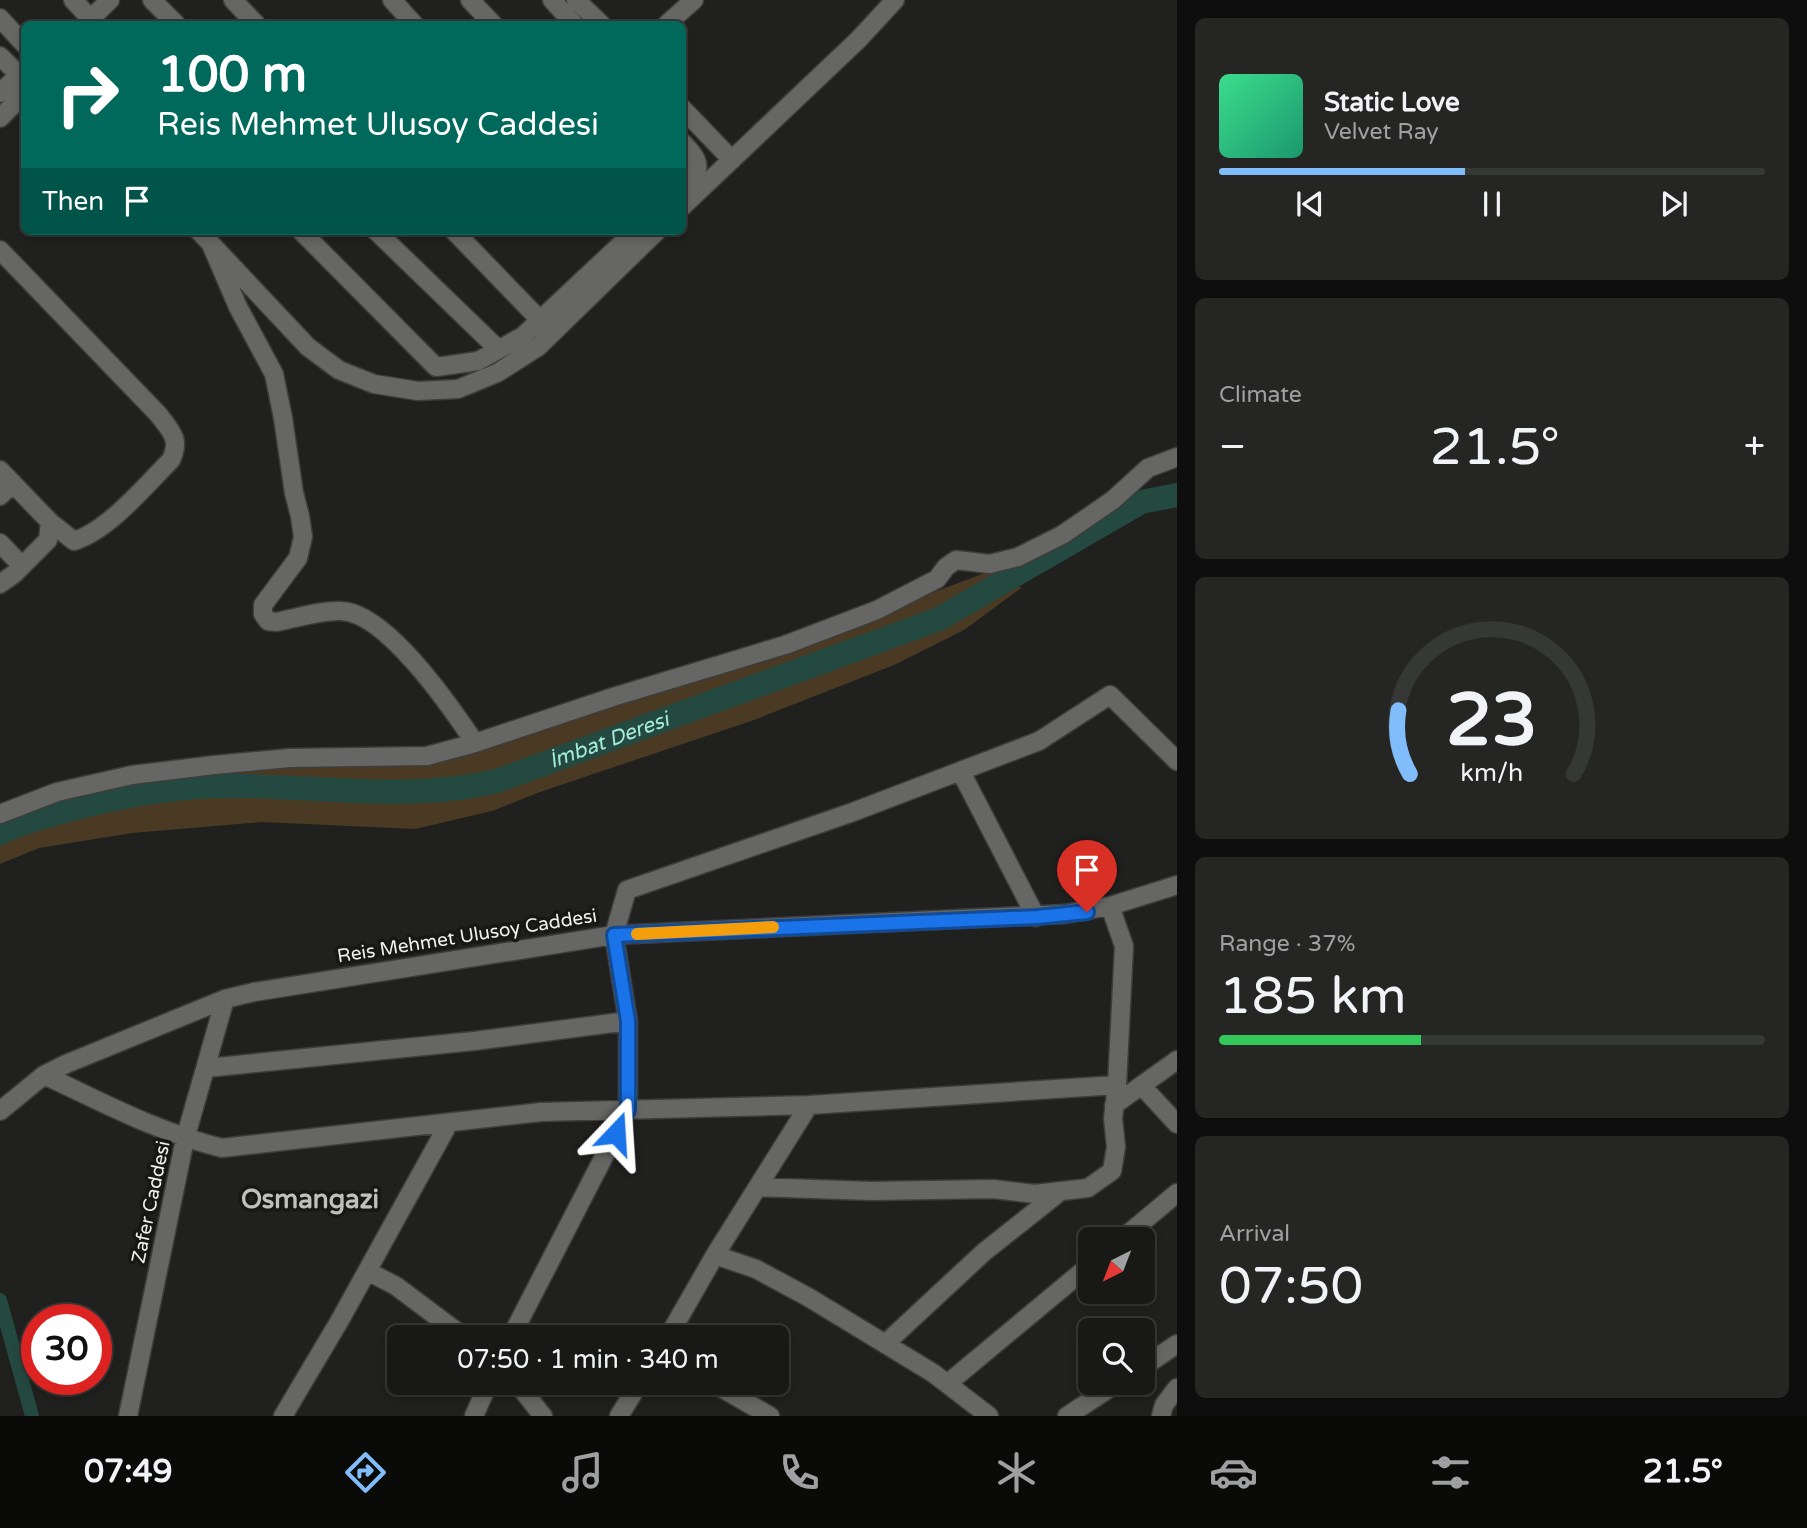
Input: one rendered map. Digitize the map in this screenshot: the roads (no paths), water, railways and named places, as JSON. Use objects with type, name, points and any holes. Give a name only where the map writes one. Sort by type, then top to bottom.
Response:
[{"type":"street","points":[[73,0],[87,21]]},
{"type":"street","points":[[89,21],[110,0]]},
{"type":"street","points":[[152,0],[173,21]]},
{"type":"street","points":[[233,0],[253,21]]},
{"type":"street","points":[[392,0],[411,21]]},
{"type":"street","points":[[470,0],[490,21]]},
{"type":"street","points":[[552,0],[571,21]]},
{"type":"street","points":[[576,0],[598,21]]},
{"type":"street","points":[[670,21],[694,0]]},
{"type":"street","points":[[686,203],[859,39],[895,0]]},
{"type":"street","points":[[0,19],[21,41]]},
{"type":"street","points":[[0,56],[21,72]]},
{"type":"street","points":[[0,93],[21,76]]},
{"type":"street","points":[[0,118],[21,97]]},
{"type":"street","points":[[686,112],[732,160]]},
{"type":"street","points":[[686,146],[696,157],[698,165],[696,176],[686,185]]},
{"type":"street","points":[[305,235],[436,367],[478,361],[523,336],[623,235]]},
{"type":"street","points":[[380,235],[498,349]]},
{"type":"street","points":[[458,235],[539,319]]},
{"type":"street","points":[[205,237],[308,347],[339,370],[374,384],[418,391],[458,389],[497,373],[538,347],[653,235]]},
{"type":"street","points":[[205,237],[274,374],[300,516],[303,537],[298,558],[263,605],[263,614],[268,621],[277,622],[340,611],[358,614],[373,621],[398,644],[475,743]]},
{"type":"street","points":[[0,250],[158,414],[173,433],[176,449],[171,460],[116,514],[88,537],[75,541],[4,483]]},
{"type":"street","points":[[0,814],[57,792],[132,775],[290,758],[427,757],[475,743],[613,697],[785,645],[877,610],[937,579],[946,566],[956,560],[990,564],[1018,557],[1062,535],[1113,500],[1148,468],[1177,457]]},
{"type":"street","points":[[0,584],[48,540],[50,522]]},
{"type":"street","points":[[0,543],[22,566]]},
{"type":"street","points":[[517,1325],[628,1110],[628,1021],[614,935],[627,890],[853,813],[1039,741],[1110,695],[1177,761]]},
{"type":"street","points":[[961,772],[1037,917]]},
{"type":"street","name":"Reis Mehmet Ulusoy Caddesi","points":[[0,1111],[44,1075],[225,999],[289,985],[614,935],[1037,917],[1087,912],[1177,885]]},
{"type":"street","points":[[758,1187],[871,1191],[993,1189],[1035,1194],[1088,1188],[1112,1171],[1116,1147],[1112,1118],[1117,1085],[1124,946],[1110,906]]},
{"type":"street","name":"Zafer Caddesi","points":[[128,1416],[185,1139],[225,999]]},
{"type":"street","points":[[206,1068],[474,1041],[628,1021]]},
{"type":"street","points":[[1114,1105],[1177,1060]]},
{"type":"street","points":[[44,1075],[153,1127],[185,1139],[222,1148],[541,1112],[810,1105],[1117,1085]]},
{"type":"street","points":[[1142,1086],[1177,1124]]},
{"type":"street","points":[[675,1325],[715,1255],[810,1105]]},
{"type":"street","points":[[283,1416],[449,1123]]},
{"type":"street","points":[[885,1344],[984,1252],[1061,1191]]},
{"type":"street","points":[[1136,1227],[1177,1193]]},
{"type":"street","points":[[715,1255],[766,1275],[808,1297],[947,1384],[989,1416]]},
{"type":"street","points":[[367,1270],[396,1286],[448,1325]]},
{"type":"street","points":[[947,1384],[1078,1275]]},
{"type":"street","points":[[1155,1359],[1177,1345]]},
{"type":"street","points":[[1161,1416],[1164,1405],[1177,1388]]},
{"type":"street","points":[[474,1416],[483,1395]]},
{"type":"street","points":[[526,1395],[543,1416]]},
{"type":"street","points":[[619,1416],[632,1395]]},
{"type":"street","points":[[734,1395],[770,1416]]},
{"type":"street","points":[[1067,1416],[1099,1395]]},
{"type":"waterway","name":"İmbat Deresi","points":[[0,833],[76,808],[178,789],[240,786],[401,792],[465,787],[497,781],[939,619],[1141,502],[1177,495]]},
{"type":"waterway","points":[[0,1300],[32,1416]]},
{"type":"district","name":"Osmangazi","points":[[310,1199]]}]
